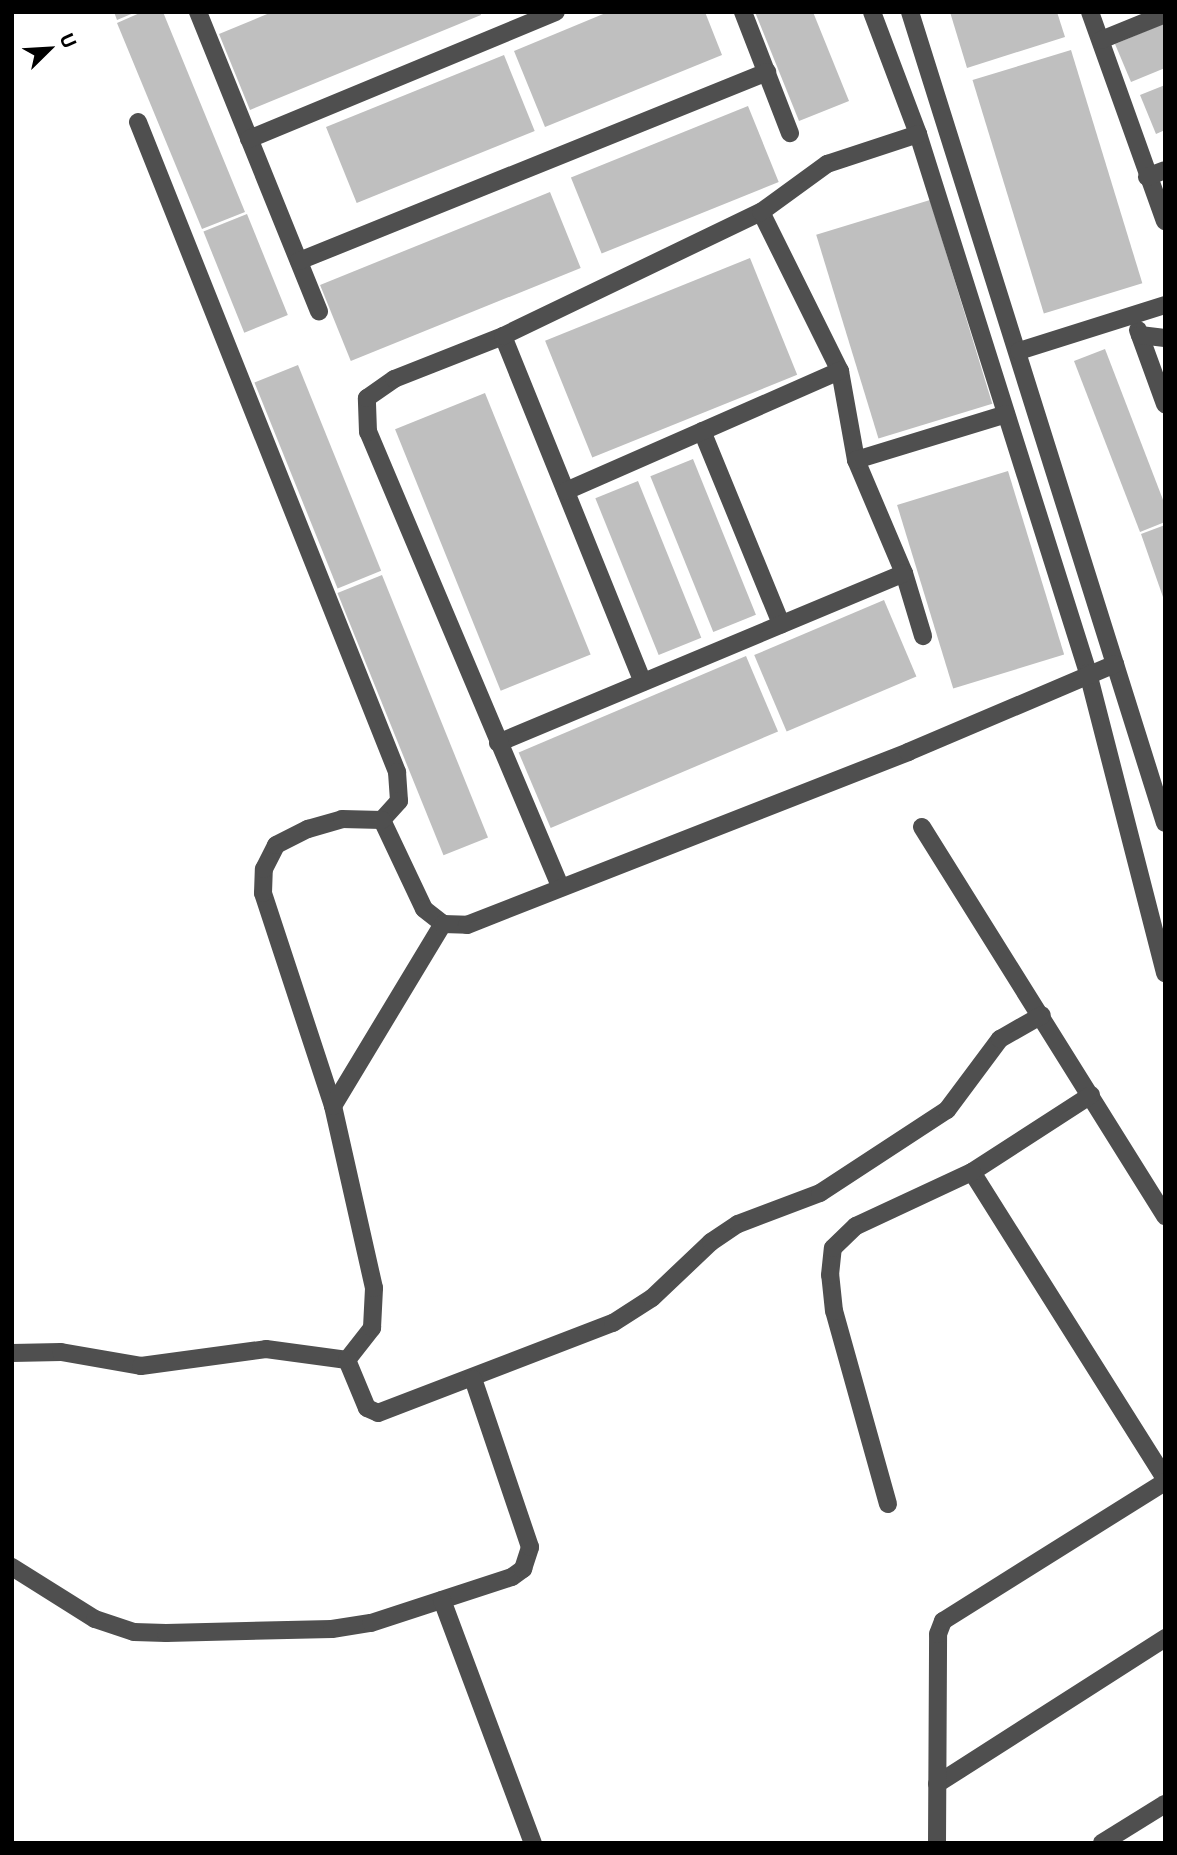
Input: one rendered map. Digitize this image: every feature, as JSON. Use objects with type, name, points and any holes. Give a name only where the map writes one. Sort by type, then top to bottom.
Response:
[{"type":"street","points":[[198,12],[319,311]]},
{"type":"street","points":[[249,139],[556,12]]},
{"type":"street","points":[[743,12],[790,133]]},
{"type":"street","points":[[872,12],[918,134],[1088,673],[1165,973]]},
{"type":"street","points":[[910,12],[1019,351],[1165,823]]},
{"type":"street","points":[[1090,12],[1165,222]]},
{"type":"street","points":[[1101,40],[1165,14]]},
{"type":"street","points":[[299,261],[766,72]]},
{"type":"street","points":[[138,122],[397,772],[399,801],[382,820],[342,819],[308,829],[276,845],[264,869],[263,893],[333,1106],[374,1288],[372,1328],[346,1360]]},
{"type":"street","points":[[560,886],[368,432],[364,411],[367,398],[386,383],[503,336],[761,212],[827,164],[918,134]]},
{"type":"street","points":[[1147,177],[1165,170]]},
{"type":"street","points":[[761,212],[840,371],[856,460],[904,573],[923,636]]},
{"type":"street","points":[[1019,351],[1165,305]]},
{"type":"street","points":[[1165,338],[1139,332],[1165,404]]},
{"type":"street","points":[[503,336],[643,682]]},
{"type":"street","points":[[566,491],[840,371]]},
{"type":"street","points":[[856,460],[1006,414]]},
{"type":"street","points":[[702,431],[781,624]]},
{"type":"street","points":[[498,743],[904,573]]},
{"type":"street","points":[[382,820],[424,909],[443,924],[467,926],[560,886],[908,752],[1088,673],[1115,664]]},
{"type":"street","points":[[922,827],[1042,1015],[1165,1216]]},
{"type":"street","points":[[333,1106],[443,924]]},
{"type":"street","points":[[346,1360],[367,1408],[378,1413],[473,1379],[613,1323],[652,1298],[711,1242],[738,1224],[820,1193],[947,1110],[1000,1039],[1042,1015]]},
{"type":"street","points":[[888,1504],[834,1311],[830,1275],[833,1248],[856,1226],[972,1172],[1091,1095]]},
{"type":"street","points":[[937,1843],[938,1634],[943,1621],[1165,1481],[972,1172]]},
{"type":"street","points":[[12,1353],[61,1352],[141,1366],[266,1349],[346,1360]]},
{"type":"street","points":[[12,1567],[76,1609],[134,1632],[332,1629],[371,1623],[512,1577],[529,1560],[530,1547],[473,1379]]},
{"type":"street","points":[[442,1600],[533,1843]]},
{"type":"street","points":[[937,1784],[1165,1638]]},
{"type":"street","points":[[1102,1843],[1165,1804]]},
{"type":"building","points":[[114,12],[136,12],[117,20]]},
{"type":"building","points":[[142,12],[163,12],[245,212],[202,229],[117,23]]},
{"type":"building","points":[[272,12],[480,12],[481,15],[250,110],[219,34]]},
{"type":"building","points":[[608,12],[705,12],[722,55],[545,127],[514,51]]},
{"type":"building","points":[[755,12],[813,12],[849,101],[799,121]]},
{"type":"building","points":[[950,12],[1057,12],[1065,37],[967,68]]},
{"type":"building","points":[[1165,23],[1165,68],[1131,82],[1115,44]]},
{"type":"building","points":[[1071,50],[1142,283],[1044,313],[973,80]]},
{"type":"building","points":[[504,55],[535,131],[357,203],[326,127]]},
{"type":"building","points":[[1165,85],[1165,130],[1156,134],[1140,95]]},
{"type":"building","points":[[748,106],[779,182],[602,254],[571,178]]},
{"type":"building","points":[[550,192],[581,268],[351,361],[320,285]]},
{"type":"building","points":[[930,200],[992,404],[878,438],[816,235]]},
{"type":"building","points":[[247,214],[288,315],[244,333],[203,232]]},
{"type":"building","points":[[750,258],[797,375],[592,458],[545,341]]},
{"type":"building","points":[[1105,349],[1165,505],[1165,522],[1140,532],[1074,361]]},
{"type":"building","points":[[298,365],[381,571],[338,588],[254,383]]},
{"type":"building","points":[[485,393],[591,654],[501,691],[395,429]]},
{"type":"building","points":[[693,459],[756,615],[713,632],[650,476]]},
{"type":"building","points":[[1008,471],[1064,655],[953,689],[897,505]]},
{"type":"building","points":[[638,481],[701,638],[659,655],[595,498]]},
{"type":"building","points":[[1165,525],[1165,600],[1164,600],[1141,534]]},
{"type":"building","points":[[382,575],[488,837],[444,855],[337,593]]},
{"type":"building","points":[[884,600],[916,676],[787,731],[754,655]]},
{"type":"building","points":[[746,656],[778,731],[551,828],[519,753]]}]
